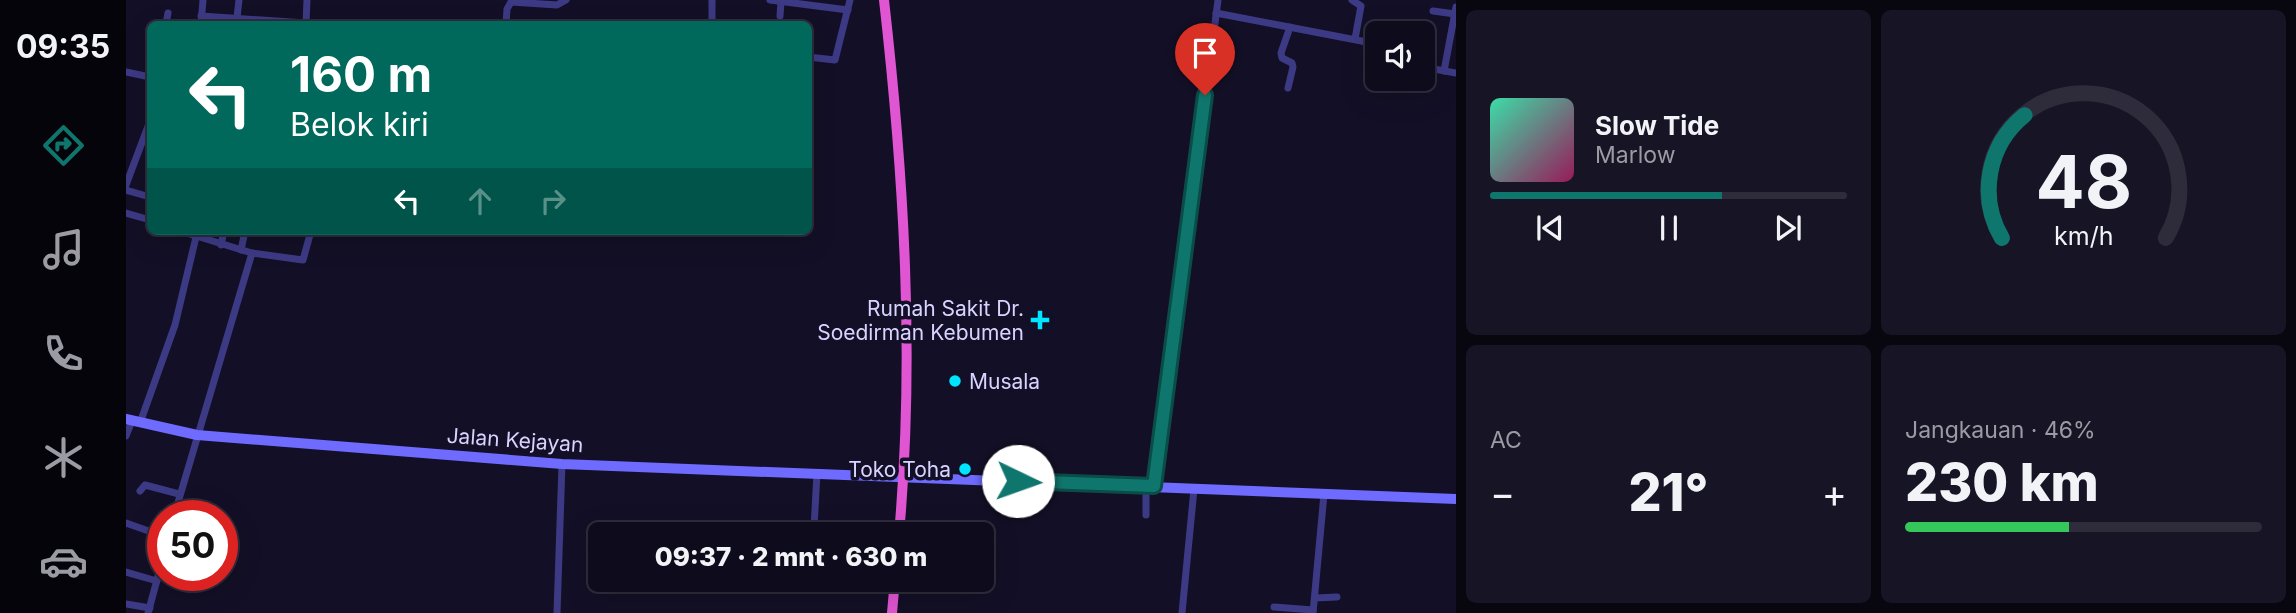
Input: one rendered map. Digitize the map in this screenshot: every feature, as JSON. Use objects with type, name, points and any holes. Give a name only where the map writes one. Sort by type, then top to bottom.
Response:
[{"type":"highway","points":[[884,0],[906,280],[906,400],[900,522]]},
{"type":"highway","points":[[892,613],[894,592]]},
{"type":"main road","name":"Jalan Kejayan","points":[[133,421],[197,435],[562,464],[1456,499]]},
{"type":"street","points":[[201,21],[202,0]]},
{"type":"street","points":[[237,18],[239,0]]},
{"type":"street","points":[[306,21],[307,0]]},
{"type":"street","points":[[506,21],[507,9],[511,2],[557,5],[566,0]]},
{"type":"street","points":[[712,0],[712,21]]},
{"type":"street","points":[[770,0],[803,2],[848,10]]},
{"type":"street","points":[[812,57],[835,60],[850,0]]},
{"type":"street","points":[[1146,515],[1218,0]]},
{"type":"street","points":[[1352,0],[1361,6],[1354,39]]},
{"type":"street","points":[[780,16],[781,2]]},
{"type":"street","points":[[1433,11],[1456,11],[1444,71]]},
{"type":"street","points":[[166,21],[168,12]]},
{"type":"street","points":[[1216,13],[1365,41]]},
{"type":"street","points":[[201,16],[237,18],[244,21]]},
{"type":"street","points":[[1288,88],[1293,67],[1292,63],[1282,58],[1281,53],[1290,27]]},
{"type":"street","points":[[1435,69],[1456,73]]},
{"type":"street","points":[[126,72],[147,76]]},
{"type":"street","points":[[126,184],[147,129]]},
{"type":"street","points":[[126,190],[147,196]]},
{"type":"street","points":[[126,213],[147,219]]},
{"type":"street","points":[[191,235],[252,253],[303,260],[310,235]]},
{"type":"street","points":[[221,245],[223,235]]},
{"type":"street","points":[[241,250],[244,235]]},
{"type":"street","points":[[126,436],[175,325],[197,237]]},
{"type":"street","points":[[178,500],[252,253]]},
{"type":"street","points":[[557,613],[562,464]]},
{"type":"street","points":[[814,522],[817,473]]},
{"type":"street","points":[[141,491],[145,485],[179,494]]},
{"type":"street","points":[[1182,613],[1194,489]]},
{"type":"street","points":[[1274,607],[1313,611],[1324,494]]},
{"type":"street","points":[[126,523],[147,530]]},
{"type":"street","points":[[126,572],[147,578]]},
{"type":"street","points":[[126,604],[149,610],[154,591]]},
{"type":"street","points":[[1315,598],[1337,597]]},
{"type":"place","name":"Rumah Sakit Dr. Soedirman Kebumen","points":[[1040,320]]},
{"type":"place","name":"Musala","points":[[955,381]]},
{"type":"place","name":"Toko Toha","points":[[965,469]]},
{"type":"route","points":[[1018,481],[1154,486],[1205,95]]}]
